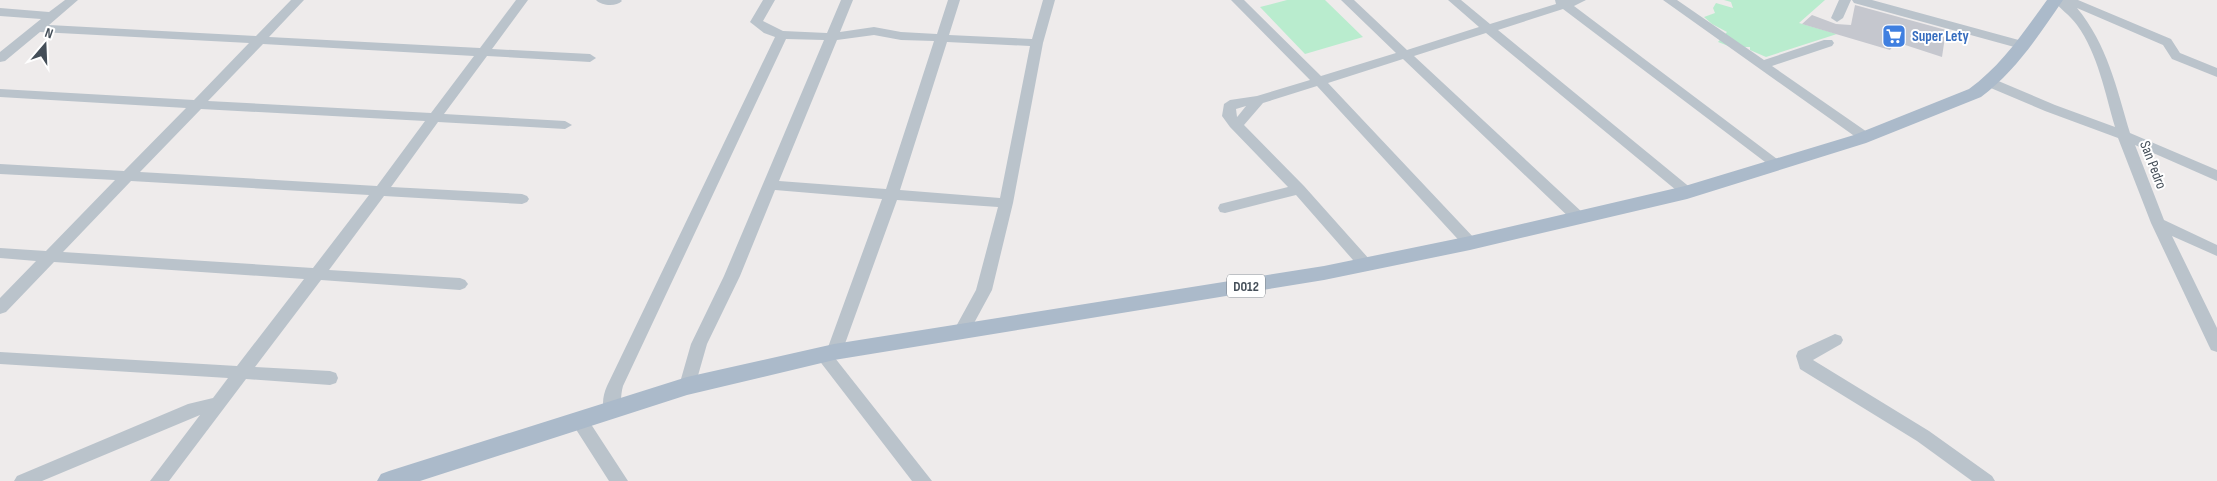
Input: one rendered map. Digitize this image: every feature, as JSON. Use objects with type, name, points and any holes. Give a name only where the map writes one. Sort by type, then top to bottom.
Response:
[{"type":"main road","name":"D012","points":[[390,481],[687,386],[829,354],[1314,275],[1470,243],[1687,192],[1865,137],[1955,103],[1991,83],[2005,69],[2055,0]]},
{"type":"street","points":[[0,58],[72,0]]},
{"type":"street","points":[[0,308],[298,0]]},
{"type":"street","points":[[159,481],[220,403],[522,0]]},
{"type":"street","points":[[602,0],[616,1]]},
{"type":"street","points":[[769,0],[756,22],[768,30],[782,35],[831,37],[874,31],[901,36],[1037,43]]},
{"type":"street","points":[[687,386],[699,344],[732,276],[847,0]]},
{"type":"street","points":[[923,481],[829,354],[891,195],[954,0]]},
{"type":"street","points":[[961,332],[984,290],[1006,203],[1037,43],[1049,0]]},
{"type":"street","points":[[1237,0],[1318,81],[1470,243]]},
{"type":"street","points":[[1347,0],[1578,217]]},
{"type":"street","points":[[1454,0],[1687,192]]},
{"type":"street","points":[[1365,264],[1299,189],[1235,124],[1243,119],[1258,100],[1490,29],[1562,2],[1580,0]]},
{"type":"street","points":[[1669,0],[1865,137]]},
{"type":"street","points":[[1836,18],[1845,0]]},
{"type":"street","points":[[1858,0],[2022,45]]},
{"type":"street","name":"San Pedro","points":[[2059,0],[2071,7],[2079,16],[2090,36],[2099,56],[2124,135],[2158,223],[2210,318],[2217,346]]},
{"type":"street","points":[[2068,0],[2167,42],[2176,56],[2217,74]]},
{"type":"street","points":[[1562,2],[1778,165]]},
{"type":"street","points":[[0,12],[52,16]]},
{"type":"street","points":[[38,28],[590,58]]},
{"type":"street","points":[[612,410],[612,395],[615,386],[782,35]]},
{"type":"street","points":[[1763,65],[1828,43]]},
{"type":"street","points":[[1991,83],[2050,108],[2124,135],[2217,176]]},
{"type":"street","points":[[0,93],[565,125]]},
{"type":"street","points":[[0,169],[522,199]]},
{"type":"street","points":[[770,185],[1006,203]]},
{"type":"street","points":[[1225,208],[1299,189]]},
{"type":"street","points":[[2158,223],[2217,251]]},
{"type":"street","points":[[0,253],[314,276],[460,284]]},
{"type":"street","points":[[1835,340],[1804,356],[1806,364],[1923,436],[1986,481]]},
{"type":"street","points":[[0,358],[330,378]]},
{"type":"street","points":[[23,481],[194,409],[220,403]]},
{"type":"street","points":[[579,420],[619,481]]},
{"type":"green space","points":[[1287,0],[1325,0],[1363,37],[1305,54],[1260,7]]},
{"type":"green space","points":[[1724,0],[1825,0],[1799,23],[1837,34],[1766,57],[1750,50],[1750,47],[1731,47],[1718,42],[1727,32],[1704,17],[1715,13],[1713,8],[1716,3],[1733,8],[1731,2]]},
{"type":"building","name":"Super Lety","points":[[1855,5],[1946,30],[1942,57],[1896,42],[1890,50],[1802,24],[1812,15],[1836,24],[1851,25]]},
{"type":"place","name":"Super Lety","points":[[1894,36]]}]
